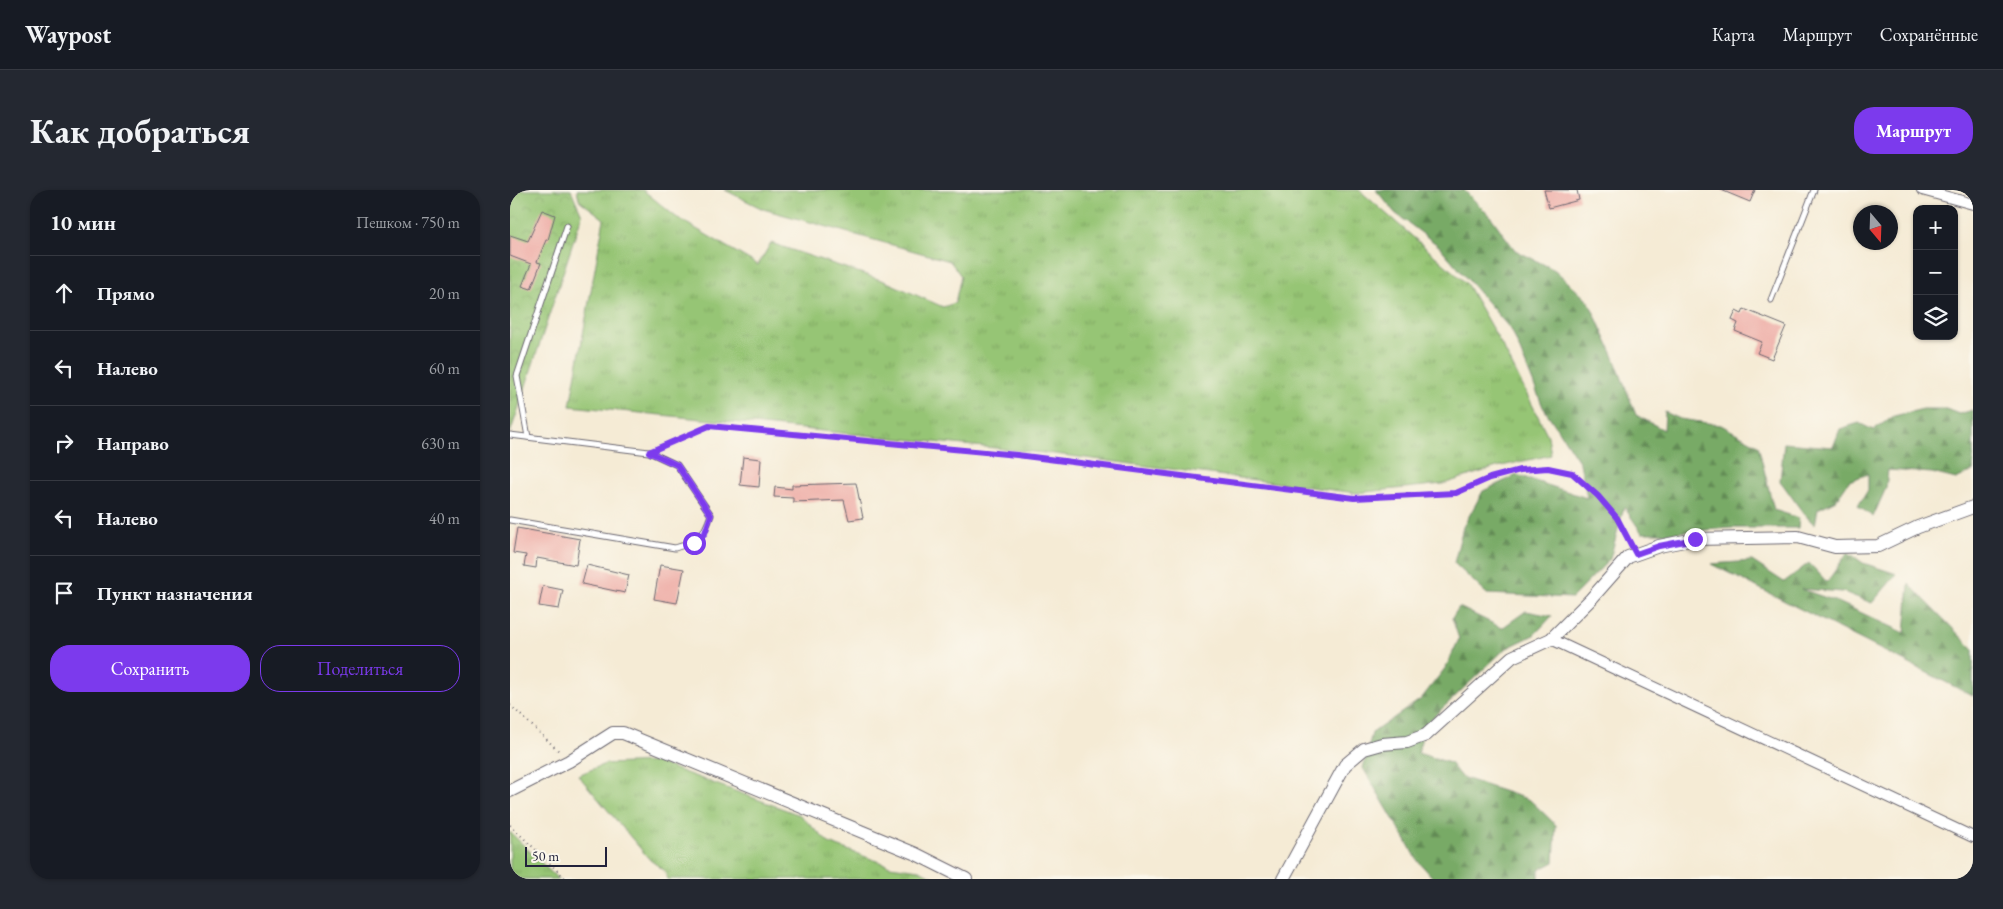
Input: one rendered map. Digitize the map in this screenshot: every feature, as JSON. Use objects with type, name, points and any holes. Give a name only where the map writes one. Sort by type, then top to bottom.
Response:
[{"type":"street","points":[[1922,190],[1973,204]]},
{"type":"street","points":[[1283,879],[1345,765],[1364,749],[1382,744],[1407,742],[1426,735],[1512,657],[1551,639],[1628,557],[1659,546],[1695,539],[1798,537],[1836,547],[1878,546],[1918,527],[1973,507]]},
{"type":"street","points":[[1551,639],[1973,837]]},
{"type":"street","points":[[510,792],[569,761],[613,733],[623,733],[916,854],[966,879]]},
{"type":"lane","points":[[1771,300],[1814,190]]},
{"type":"lane","points":[[528,437],[517,376],[567,226]]},
{"type":"lane","points":[[510,435],[649,452],[677,465],[711,515],[705,533],[694,543],[675,548],[510,520]]},
{"type":"path","points":[[649,452],[709,426],[1017,455],[1354,498],[1456,493],[1490,478],[1520,470],[1548,468],[1572,473],[1598,496],[1617,518],[1636,554]]},
{"type":"path","points":[[510,705],[569,761]]},
{"type":"path","points":[[510,825],[566,879]]},
{"type":"green space","points":[[510,190],[571,190],[582,215],[510,434]]},
{"type":"green space","points":[[577,190],[643,190],[676,217],[758,265],[771,243],[887,282],[943,307],[955,303],[961,276],[950,261],[763,209],[725,190],[1359,190],[1466,283],[1504,349],[1548,436],[1551,455],[1497,467],[1443,484],[1356,493],[1055,454],[570,406],[604,219],[579,200]]},
{"type":"green space","points":[[1376,190],[1464,190],[1491,217],[1515,250],[1555,270],[1589,302],[1613,355],[1636,415],[1664,430],[1665,412],[1680,419],[1721,425],[1758,445],[1774,510],[1799,518],[1798,528],[1731,528],[1642,533],[1624,507],[1610,559],[1572,598],[1487,594],[1454,563],[1463,527],[1483,491],[1517,475],[1587,498],[1580,463],[1543,407],[1512,331],[1439,246],[1395,213]]},
{"type":"green space","points":[[1923,409],[1946,409],[1959,414],[1973,410],[1973,471],[1956,479],[1932,473],[1888,470],[1886,488],[1873,517],[1858,506],[1868,490],[1868,474],[1849,481],[1836,500],[1818,509],[1815,525],[1801,510],[1780,481],[1784,443],[1833,447],[1840,429],[1859,423],[1873,430],[1894,416]]},
{"type":"green space","points":[[1848,552],[1863,563],[1897,574],[1872,603],[1843,592],[1801,589],[1838,602],[1905,633],[1909,584],[1973,649],[1973,696],[1711,564],[1752,561],[1784,582],[1809,563],[1827,582]]},
{"type":"green space","points":[[1459,607],[1502,628],[1526,611],[1552,616],[1534,635],[1505,649],[1425,725],[1418,753],[1450,763],[1461,777],[1530,800],[1556,825],[1554,862],[1539,870],[1539,879],[1434,879],[1418,861],[1363,768],[1372,733],[1421,699],[1446,667],[1459,639],[1452,618]]},
{"type":"green space","points":[[656,762],[800,815],[829,843],[890,866],[919,870],[938,879],[668,879],[664,870],[650,860],[578,775],[605,764]]},
{"type":"green space","points":[[510,832],[558,879],[510,879]]},
{"type":"building","points":[[1544,190],[1577,190],[1579,200],[1549,208]]},
{"type":"building","points":[[1721,190],[1755,190],[1750,202]]},
{"type":"building","points":[[542,210],[555,215],[548,240],[546,240],[537,262],[541,263],[531,289],[522,286],[531,264],[510,256],[510,235],[528,241]]},
{"type":"building","points":[[1744,309],[1786,326],[1772,359],[1757,353],[1762,342],[1735,331],[1738,323],[1732,320],[1736,311],[1742,314]]},
{"type":"building","points":[[743,457],[761,459],[759,487],[740,485]]},
{"type":"building","points":[[856,483],[863,518],[849,520],[844,500],[793,502],[793,498],[774,497],[775,487],[792,489],[792,485]]},
{"type":"building","points":[[517,528],[580,539],[576,565],[537,558],[536,568],[524,566],[526,555],[513,553]]},
{"type":"building","points":[[587,565],[629,575],[625,593],[582,584]]},
{"type":"building","points":[[660,565],[684,569],[677,603],[654,599]]},
{"type":"building","points":[[543,586],[563,590],[559,609],[539,606]]},
{"type":"route","points":[[694,543],[705,533],[711,515],[677,465],[649,452],[709,426],[1017,455],[1354,498],[1456,493],[1490,478],[1520,470],[1548,468],[1572,473],[1598,496],[1617,518],[1636,554],[1659,546],[1695,539]]}]
